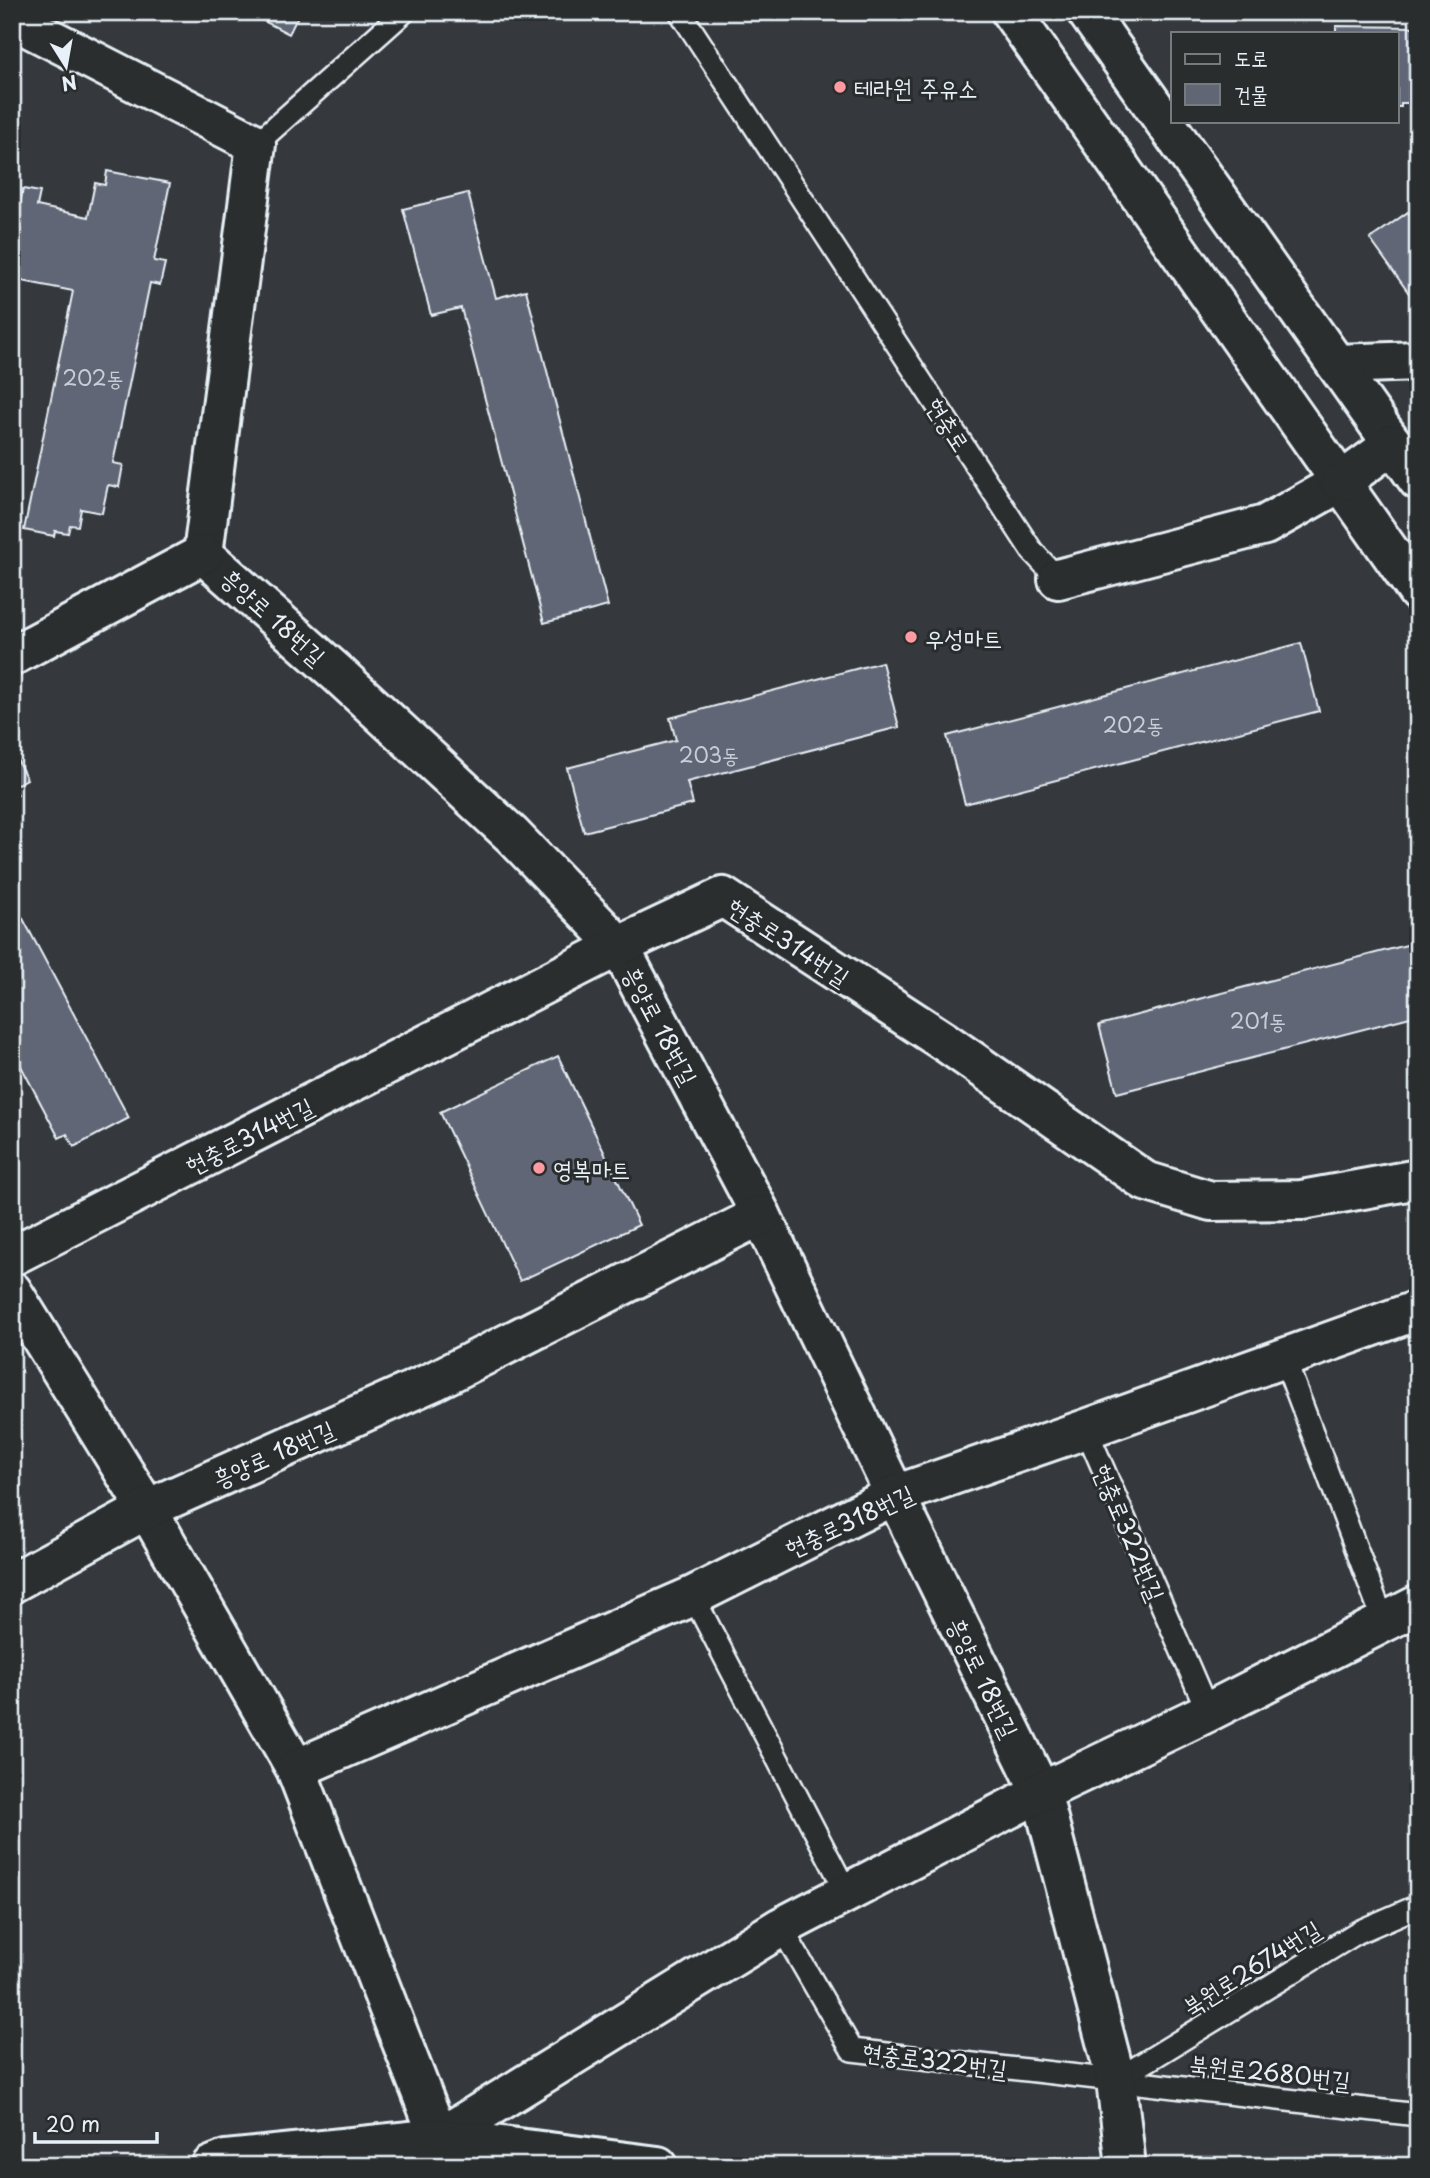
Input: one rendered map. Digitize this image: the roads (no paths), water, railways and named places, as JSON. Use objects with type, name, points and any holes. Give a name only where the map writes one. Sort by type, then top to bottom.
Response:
[{"type":"street","points":[[1011,12],[1418,592]]},
{"type":"street","points":[[1087,12],[1418,480]]},
{"type":"street","points":[[12,19],[256,144]]},
{"type":"street","name":"흥양로 18번길","points":[[256,144],[203,554],[512,835],[619,946],[761,1215],[1041,1792],[1116,2080],[1126,2166]]},
{"type":"street","points":[[1337,364],[1418,361]]},
{"type":"street","name":"현충로","points":[[1058,579],[1265,525],[1340,482],[1394,444]]},
{"type":"street","points":[[12,656],[203,554]]},
{"type":"street","name":"현충로314번길","points":[[12,1256],[619,946],[723,897],[944,1042],[1145,1181],[1211,1201],[1302,1200],[1418,1179]]},
{"type":"street","name":"흥양로 18번길","points":[[12,1583],[147,1509],[434,1381],[761,1215]]},
{"type":"street","points":[[12,1290],[147,1509],[296,1769],[439,2138]]},
{"type":"street","name":"현충로318번길","points":[[296,1769],[693,1596],[895,1495],[1418,1310]]},
{"type":"street","points":[[439,2138],[781,1927],[1041,1792],[1208,1712],[1418,1605]]},
{"type":"street","points":[[211,2166],[226,2160],[439,2138],[658,2166]]},
{"type":"lane","points":[[256,144],[404,12]]},
{"type":"lane","name":"현충로","points":[[680,12],[1032,551],[1058,579]]},
{"type":"lane","points":[[1284,1359],[1384,1622]]},
{"type":"lane","name":"현충로322번길","points":[[1086,1429],[1208,1712]]},
{"type":"lane","points":[[693,1596],[847,1893]]},
{"type":"lane","name":"북원로2674번길","points":[[1116,2080],[1358,1932],[1418,1906]]},
{"type":"lane","name":"현충로322번길","points":[[781,1927],[852,2050],[1116,2080]]},
{"type":"lane","name":"북원로2680번길","points":[[1116,2080],[1418,2115]]},
{"type":"place","name":"테라원 주유소","points":[[840,87]]},
{"type":"place","name":"우성마트","points":[[911,637]]},
{"type":"place","name":"영복마트","points":[[539,1168]]}]
